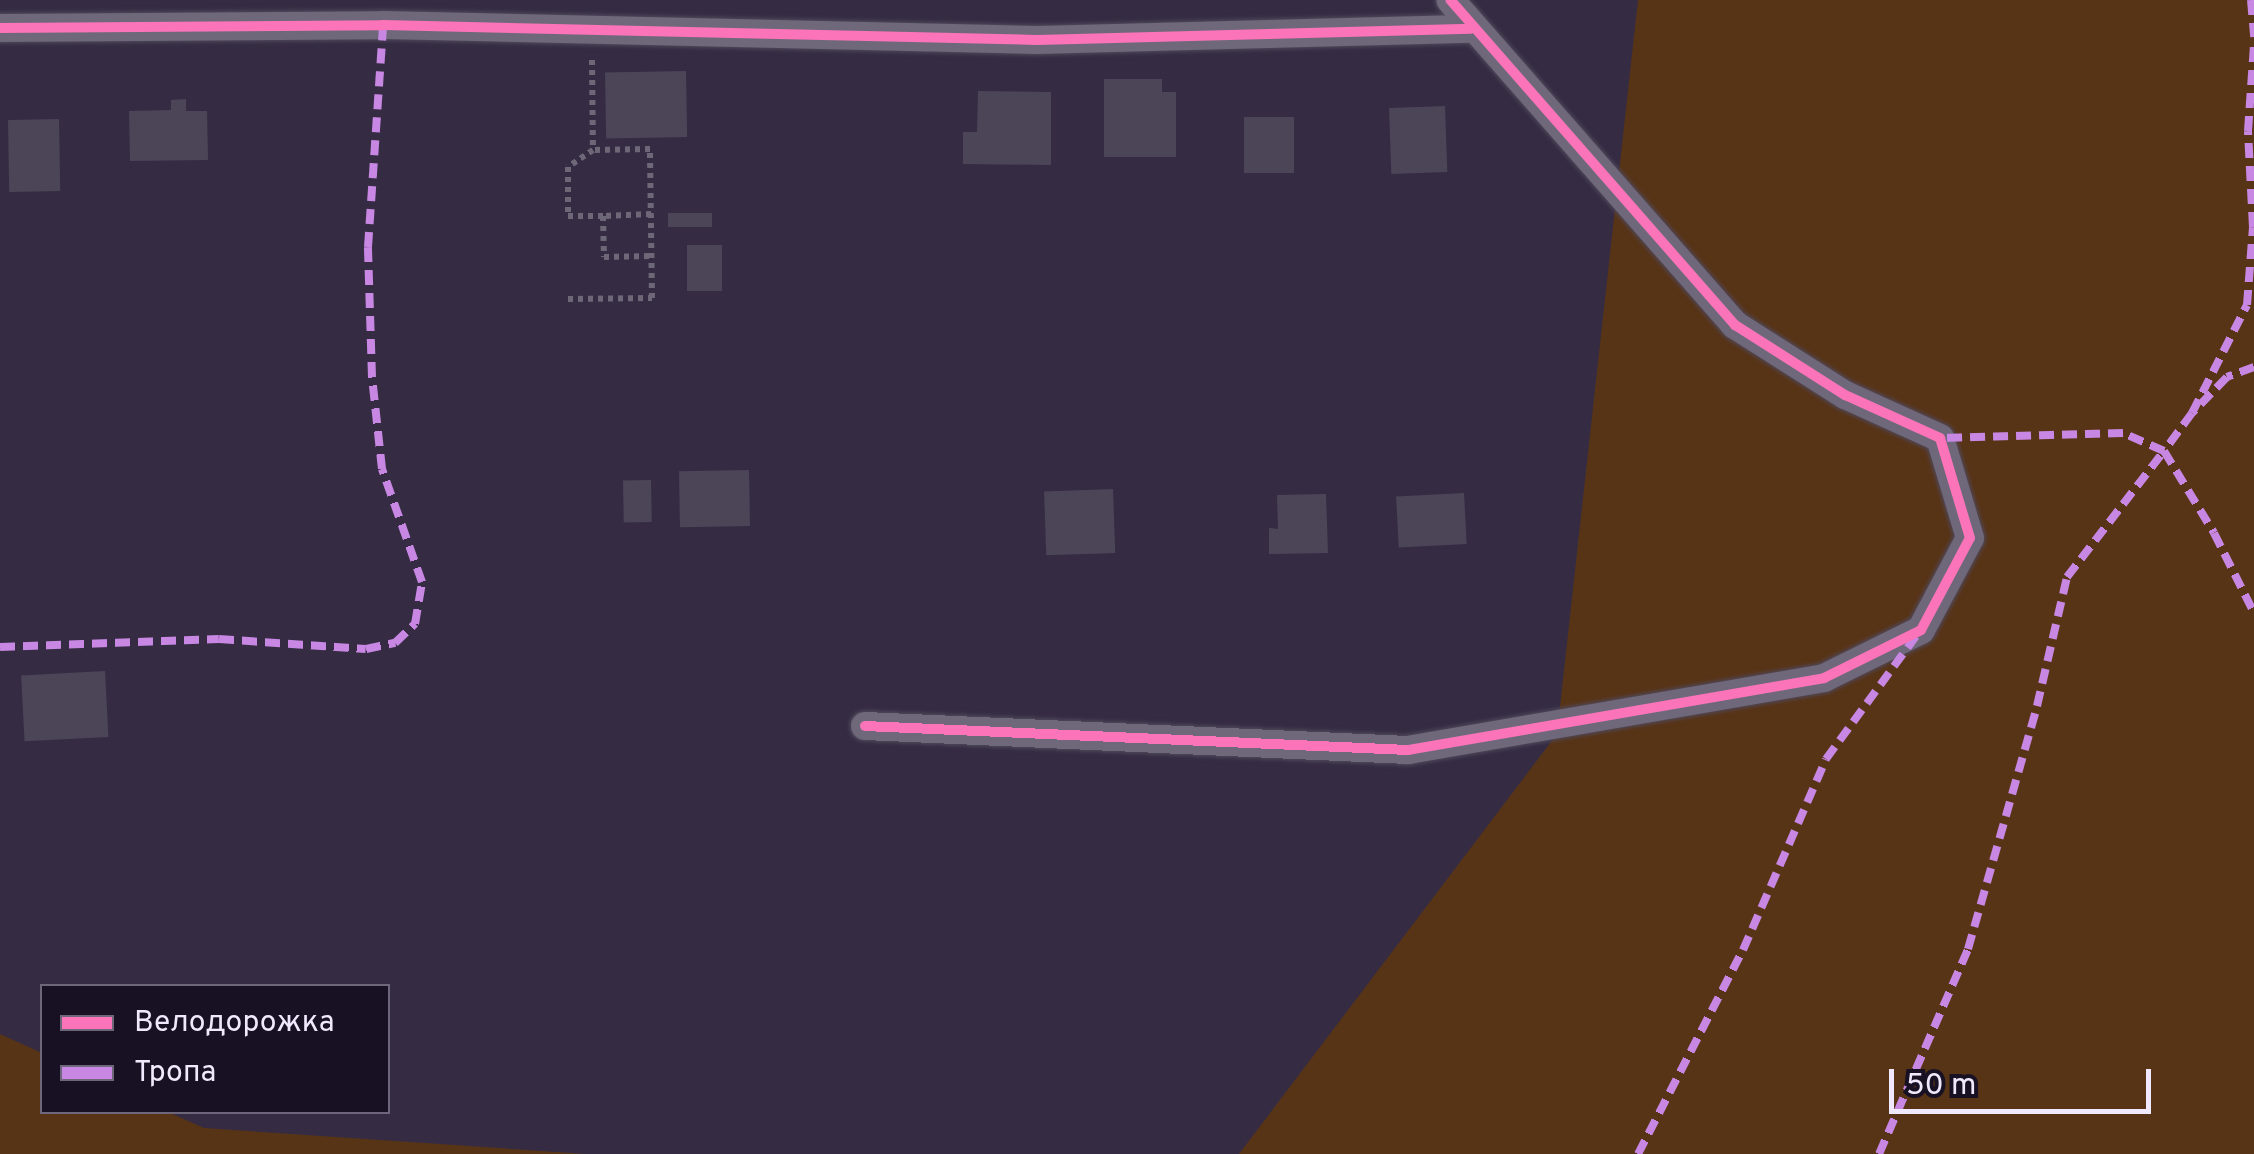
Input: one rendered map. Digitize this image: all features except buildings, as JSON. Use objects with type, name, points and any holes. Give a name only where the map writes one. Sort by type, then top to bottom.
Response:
[{"type":"street","points":[[865,726],[1408,750],[1824,678],[1921,630],[1970,538],[1940,438],[1845,395],[1735,325],[1450,0]]},
{"type":"street","points":[[0,28],[383,12],[592,31],[1038,40],[1471,28]]},
{"type":"path","points":[[592,31],[593,150]]},
{"type":"path","points":[[568,299],[652,298],[650,149],[593,150],[568,167],[568,216],[650,214]]},
{"type":"path","points":[[603,216],[604,257],[651,256]]},
{"type":"shaded area","points":[[1638,0],[2254,0],[2254,1154],[1239,1154],[1557,734]]},
{"type":"shaded area","points":[[0,1034],[40,1052],[40,1114],[172,1114],[204,1128],[586,1154],[0,1154]]},
{"type":"marked path","points":[[2251,0],[2254,37]]},
{"type":"marked path","points":[[0,647],[219,639],[366,649],[395,643],[415,624],[422,582],[382,469],[372,377],[368,247],[383,25]]},
{"type":"marked path","points":[[2192,413],[2247,305],[2253,227],[2248,131],[2254,46]]},
{"type":"marked path","points":[[2254,367],[2227,377],[2192,413],[2164,451],[2214,533],[2254,613]]},
{"type":"marked path","points":[[1879,1154],[1968,949],[2037,706],[2067,577],[2164,451],[2123,433],[1940,438]]},
{"type":"marked path","points":[[1638,1154],[1743,950],[1826,759],[1916,636]]},
{"type":"cycle path","points":[[865,726],[1408,750],[1824,678],[1921,630],[1970,538],[1940,438],[1845,395],[1735,325],[1450,0]]},
{"type":"cycle path","points":[[0,28],[383,25],[1037,40],[1471,29]]}]
